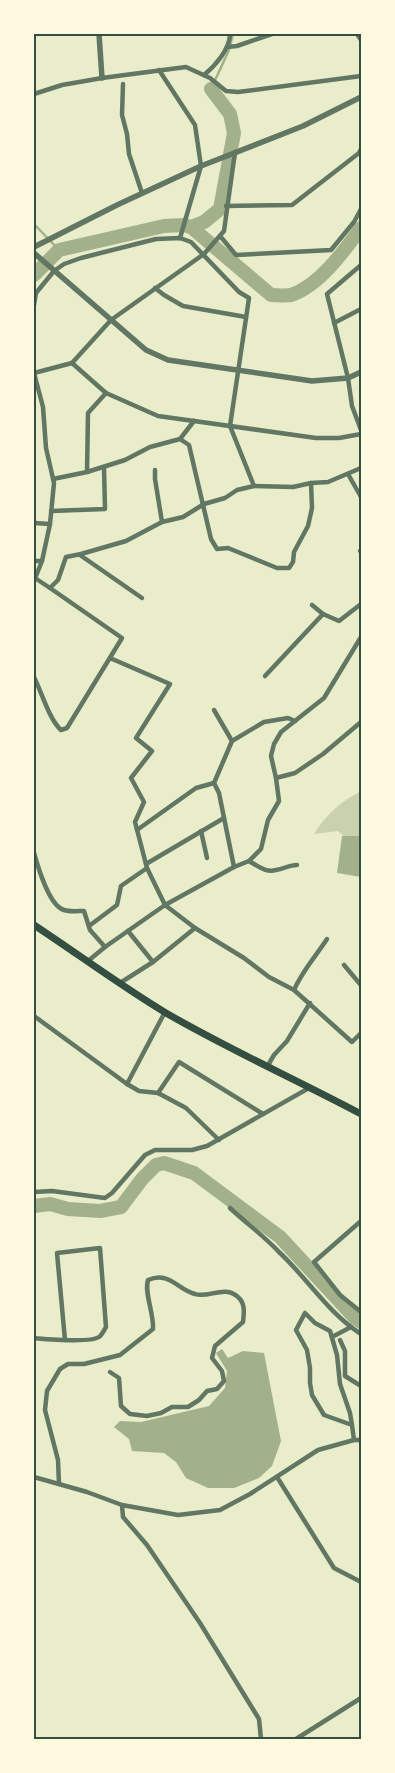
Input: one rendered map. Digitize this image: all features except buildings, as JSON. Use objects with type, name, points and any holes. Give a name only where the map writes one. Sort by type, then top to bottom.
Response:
[{"type":"main road","points":[[34,925],[165,1012],[267,1068],[361,1114]]},
{"type":"street","points":[[99,34],[102,78]]},
{"type":"street","points":[[204,75],[212,69],[227,47],[230,34]]},
{"type":"street","points":[[227,47],[237,46],[272,34]]},
{"type":"street","points":[[357,34],[361,40]]},
{"type":"street","points":[[34,94],[62,85],[186,67],[210,78],[226,91],[238,92],[361,76]]},
{"type":"street","points":[[159,70],[195,125],[201,166],[181,236]]},
{"type":"street","points":[[123,84],[122,115],[127,134],[129,154],[142,193]]},
{"type":"street","points":[[34,247],[142,193],[220,158],[303,126],[361,97]]},
{"type":"street","points":[[34,677],[51,713],[53,723],[61,730],[67,728],[122,638],[34,579],[42,561],[50,524],[53,479],[46,448],[43,407],[34,373],[72,363],[111,320],[204,254],[224,231],[233,153]]},
{"type":"street","points":[[226,206],[292,205],[360,153]]},
{"type":"street","points":[[218,237],[236,255],[331,250],[354,222],[361,209]]},
{"type":"street","points":[[34,305],[36,294],[52,269],[64,264],[156,239],[181,236],[191,242],[238,292],[249,298],[230,426],[254,486]]},
{"type":"street","points":[[35,254],[146,350],[168,360],[312,381],[348,378],[361,372]]},
{"type":"street","points":[[361,264],[327,294],[348,378],[352,406],[361,430]]},
{"type":"street","points":[[156,288],[183,306],[246,318]]},
{"type":"street","points":[[334,323],[361,309]]},
{"type":"street","points":[[72,363],[106,393],[158,416],[316,438],[339,438],[361,434]]},
{"type":"street","points":[[87,472],[88,413],[106,393]]},
{"type":"street","points":[[53,479],[104,467],[125,460],[150,447],[180,439],[194,421]]},
{"type":"street","points":[[180,439],[189,445],[211,539],[217,549],[228,548],[277,568],[289,568],[293,562],[294,552],[308,526],[312,508],[312,483]]},
{"type":"street","points":[[52,511],[105,508],[104,467]]},
{"type":"street","points":[[50,588],[58,580],[66,557],[126,541],[162,522],[183,517],[204,504],[224,498],[237,490],[254,486],[293,487],[328,482],[361,468]]},
{"type":"street","points":[[155,470],[162,522]]},
{"type":"street","points":[[348,474],[361,497]]},
{"type":"street","points":[[34,524],[50,524]]},
{"type":"street","points":[[79,554],[142,598]]},
{"type":"street","points":[[34,561],[42,561]]},
{"type":"street","points":[[312,605],[323,614],[339,621],[361,604]]},
{"type":"street","points":[[265,676],[323,614]]},
{"type":"street","points":[[88,962],[105,947],[165,905],[234,867],[249,861],[261,849],[268,820],[279,801],[271,756],[274,744],[281,732],[324,698],[361,637]]},
{"type":"street","points":[[110,658],[170,684],[136,738],[152,751],[131,778],[144,802],[135,822],[137,830],[147,866],[165,905],[195,928],[244,958],[269,977],[294,990],[352,1042],[361,1033]]},
{"type":"street","points":[[214,710],[232,741]]},
{"type":"street","points":[[234,867],[219,793],[214,783],[232,741],[264,722],[288,718],[295,721]]},
{"type":"street","points":[[276,778],[295,773],[324,754],[361,722]]},
{"type":"street","points":[[137,830],[196,788],[214,783]]},
{"type":"street","points":[[89,926],[117,905],[120,886],[147,866],[224,818]]},
{"type":"street","points":[[201,832],[207,858]]},
{"type":"street","points":[[34,853],[42,877],[55,905],[63,910],[84,911],[90,930],[105,947]]},
{"type":"street","points":[[249,861],[267,871],[297,865]]},
{"type":"street","points":[[120,983],[153,962],[195,928]]},
{"type":"street","points":[[128,931],[153,962]]},
{"type":"street","points":[[294,990],[299,978],[327,939]]},
{"type":"street","points":[[344,965],[361,983]]},
{"type":"street","points":[[267,1068],[274,1055],[287,1041],[310,1003]]},
{"type":"street","points":[[127,1084],[165,1012]]},
{"type":"street","points":[[34,1016],[127,1084],[139,1091],[158,1093],[186,1108],[219,1140]]},
{"type":"street","points":[[158,1093],[179,1062],[263,1114]]},
{"type":"street","points":[[34,1192],[52,1191],[105,1198],[112,1193],[145,1154],[155,1150],[171,1148],[192,1150],[207,1146],[309,1088]]},
{"type":"street","points":[[230,1208],[280,1252],[330,1308],[361,1334]]},
{"type":"street","points":[[361,1221],[314,1262],[340,1294],[361,1312]]},
{"type":"street","points":[[34,1338],[65,1340],[99,1337],[106,1327],[100,1248],[57,1254],[65,1340]]},
{"type":"street","points":[[59,1484],[58,1460],[45,1410],[47,1392],[60,1369],[68,1364],[84,1364],[120,1355],[153,1329],[154,1318],[146,1287],[148,1280],[155,1277],[173,1281],[194,1294],[206,1296],[215,1292],[227,1292],[240,1298],[244,1308],[243,1322],[215,1346],[212,1358],[222,1371],[224,1381],[217,1389],[207,1392],[188,1407],[172,1407],[161,1413],[146,1416],[130,1414],[121,1406],[119,1378],[110,1372]]},
{"type":"street","points":[[352,1425],[324,1415],[312,1395],[307,1350],[296,1330],[305,1313],[315,1323],[330,1331],[337,1355],[340,1384],[350,1413],[352,1425],[354,1440]]},
{"type":"street","points":[[332,1337],[351,1327]]},
{"type":"street","points":[[340,1340],[345,1351],[346,1376],[361,1386]]},
{"type":"street","points":[[34,1477],[87,1492],[122,1505],[178,1515],[220,1510],[250,1494],[318,1450],[354,1440],[361,1440]]},
{"type":"street","points":[[277,1477],[334,1568],[361,1582]]},
{"type":"street","points":[[122,1505],[124,1517],[147,1545],[200,1623],[259,1719],[261,1739]]},
{"type":"street","points":[[296,1739],[361,1698]]},
{"type":"shaded area","points":[[361,791],[361,843],[351,842],[338,831],[314,834],[334,809]]},
{"type":"shaded area","points":[[342,836],[361,836],[361,877],[337,873]]},
{"type":"shaded area","points":[[222,1349],[228,1358],[243,1351],[264,1353],[281,1441],[272,1466],[259,1478],[234,1488],[208,1488],[186,1478],[176,1462],[164,1453],[132,1451],[129,1439],[114,1427],[120,1421],[141,1422],[209,1406],[225,1388],[227,1371],[216,1353]]},
{"type":"waterway","points":[[211,89],[229,50],[233,34]]},
{"type":"waterway","points":[[191,227],[204,222],[220,209],[234,133],[230,114],[211,89]]},
{"type":"waterway","points":[[34,224],[59,250]]},
{"type":"waterway","points":[[34,275],[59,250],[164,226],[184,225],[191,227],[271,295],[291,295],[321,276],[339,257],[361,228]]},
{"type":"waterway","points":[[34,1206],[50,1204],[68,1209],[100,1211],[121,1207],[142,1179],[156,1165],[164,1163],[194,1173],[280,1237],[355,1318],[361,1322]]}]
